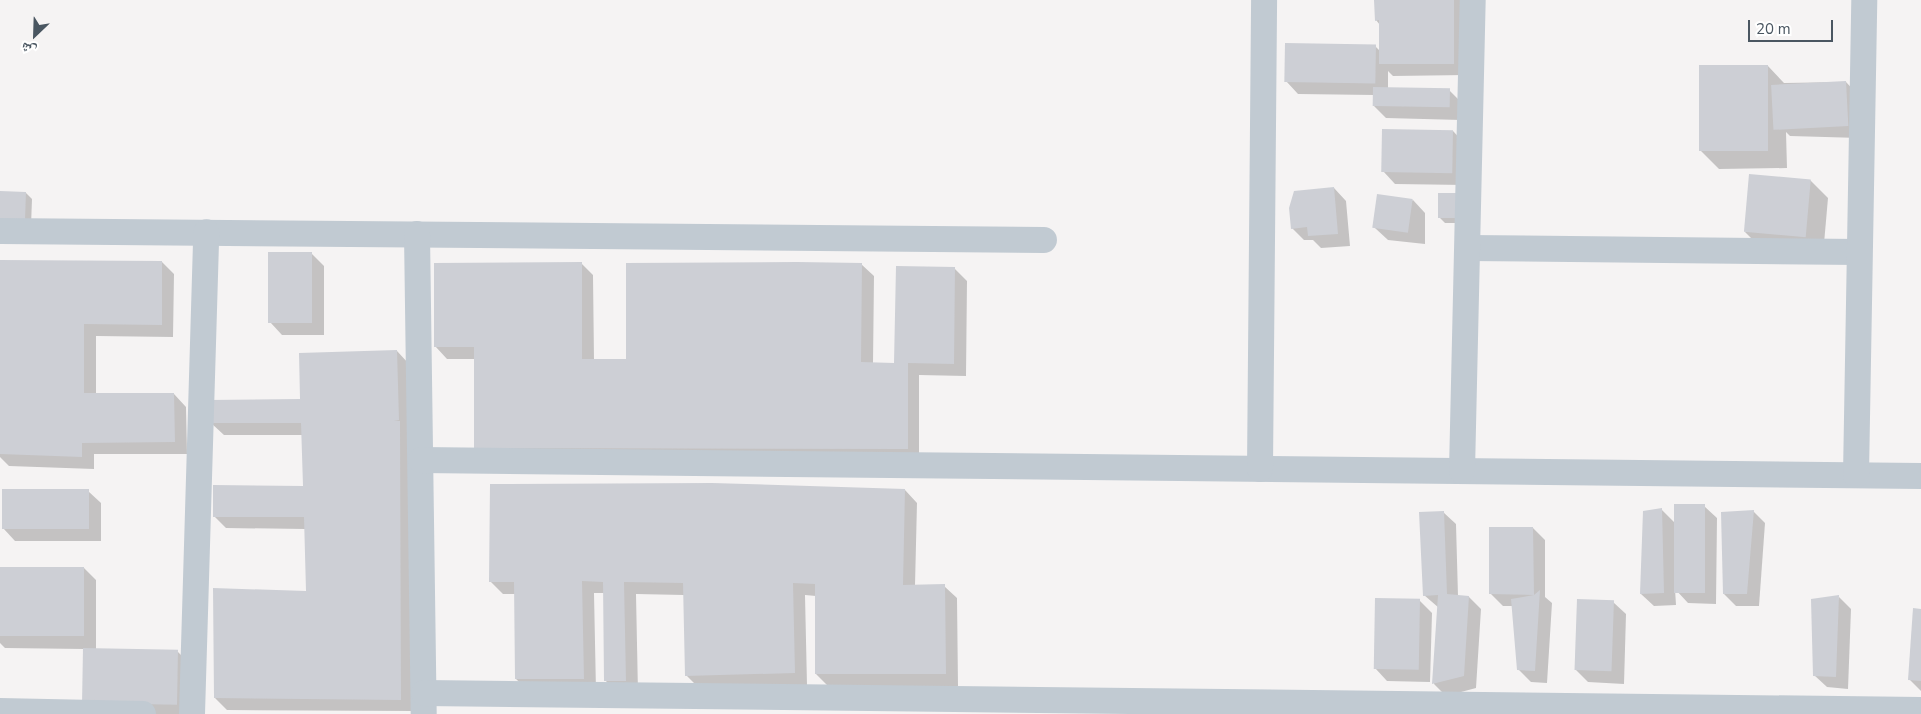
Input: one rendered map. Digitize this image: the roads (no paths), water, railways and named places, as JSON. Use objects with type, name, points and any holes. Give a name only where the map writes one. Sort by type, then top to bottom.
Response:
[{"type":"street","points":[[1260,468],[1264,0]]},
{"type":"street","points":[[1462,471],[1473,0]]},
{"type":"street","points":[[1856,475],[1864,0]]},
{"type":"street","points":[[0,231],[1044,240]]},
{"type":"street","points":[[192,714],[206,232]]},
{"type":"street","points":[[417,234],[424,704],[1838,712],[1921,710]]},
{"type":"street","points":[[1468,248],[1860,252]]},
{"type":"street","points":[[421,460],[1921,476]]},
{"type":"street","points":[[0,711],[143,714]]}]
